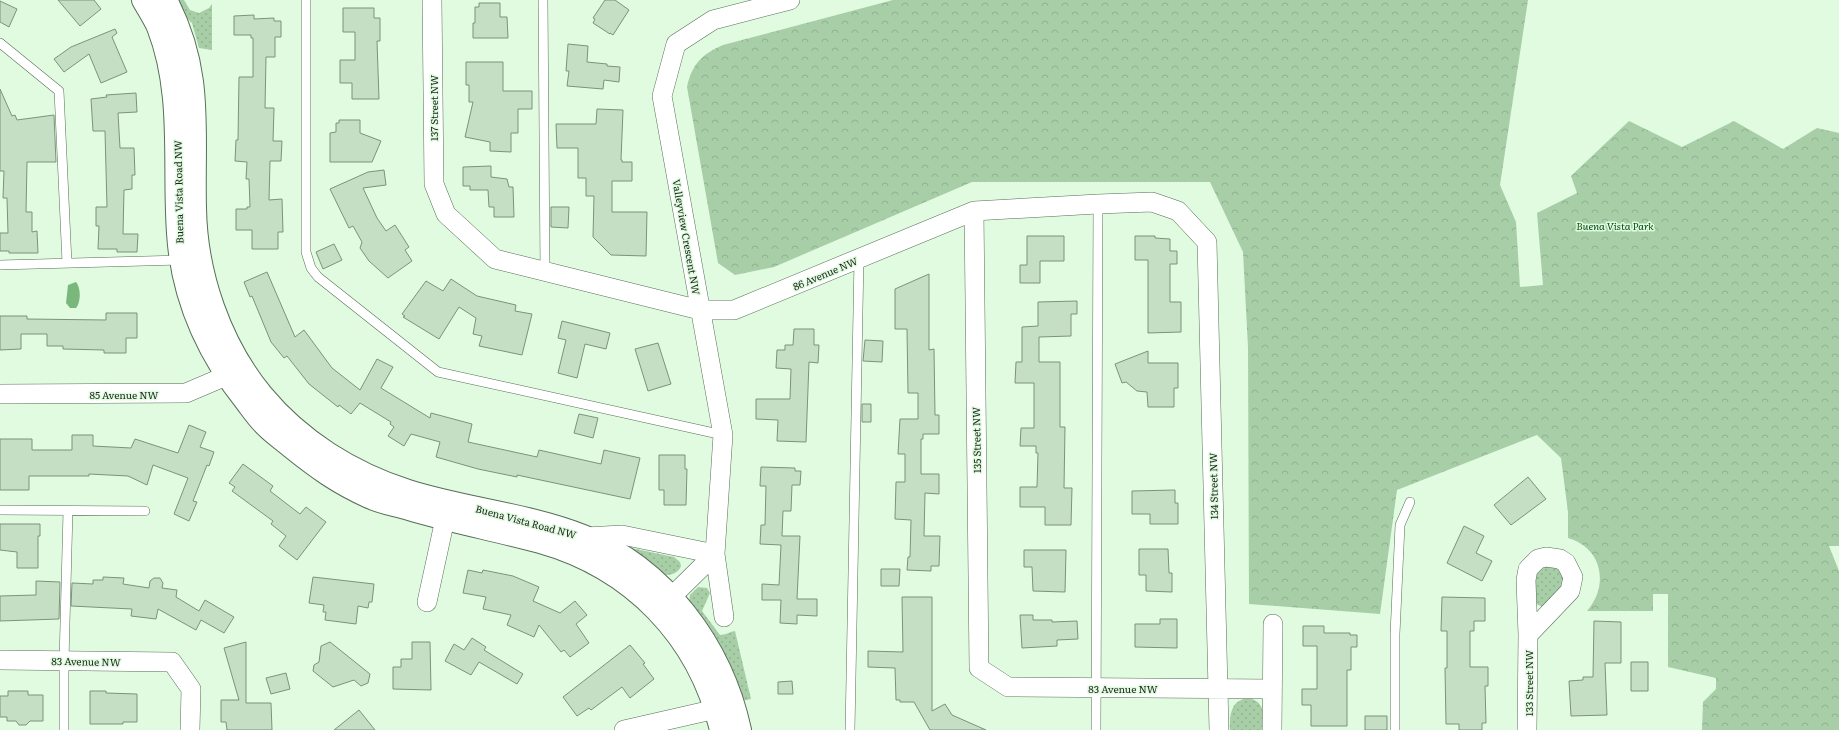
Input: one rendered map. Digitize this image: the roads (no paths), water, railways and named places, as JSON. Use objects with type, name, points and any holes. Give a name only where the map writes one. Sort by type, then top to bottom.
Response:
[{"type":"street","name":"Buena Vista Road NW","points":[[143,0],[157,26],[168,59],[174,85],[177,121],[178,232],[181,260],[188,291],[197,320],[211,350],[234,373],[266,426],[325,474],[371,498],[447,511],[534,521],[586,537],[619,554],[638,568],[665,604],[673,628],[698,667],[716,709],[721,730]]},
{"type":"street","name":"Buena Vista Road NW","points":[[166,0],[178,27],[186,52],[194,88],[196,230],[203,272],[234,373]]},
{"type":"street","name":"137 Street NW","points":[[432,0],[434,184],[446,214]]},
{"type":"street","name":"Valleyview Crescent NW","points":[[724,617],[715,554],[723,435],[662,96],[676,44],[713,20],[790,0]]},
{"type":"street","name":"86 Avenue NW","points":[[446,214],[495,259],[700,310],[734,310],[974,211],[1152,202],[1178,211],[1207,242]]},
{"type":"street","name":"135 Street NW","points":[[974,211],[979,668]]},
{"type":"street","name":"134 Street NW","points":[[1207,242],[1219,730]]},
{"type":"street","name":"85 Avenue NW","points":[[0,394],[186,393],[234,373]]},
{"type":"street","name":"Buena Vista Road NW","points":[[447,511],[573,553],[610,572],[632,588],[665,604],[699,631],[720,667],[730,690],[740,730]]},
{"type":"street","points":[[427,602],[447,511]]},
{"type":"street","points":[[586,537],[622,535],[715,554]]},
{"type":"street","points":[[665,604],[715,554]]},
{"type":"street","points":[[1272,730],[1274,624]]},
{"type":"street","name":"133 Street NW","points":[[1527,730],[1528,635]]},
{"type":"street","name":"83 Avenue NW","points":[[0,660],[172,662],[191,689],[190,730]]},
{"type":"street","name":"83 Avenue NW","points":[[979,668],[1008,686],[1272,689]]},
{"type":"street","points":[[624,730],[716,709]]},
{"type":"lane","points":[[306,0],[306,252],[311,268],[318,277],[438,372],[723,435]]},
{"type":"lane","points":[[543,0],[545,271]]},
{"type":"lane","points":[[0,43],[59,91],[67,263]]},
{"type":"lane","points":[[1096,730],[1098,204]]},
{"type":"lane","points":[[850,730],[859,258]]},
{"type":"lane","points":[[0,265],[181,260]]},
{"type":"lane","points":[[1395,730],[1395,634],[1400,525],[1410,502]]},
{"type":"lane","points":[[0,510],[145,511]]},
{"type":"lane","points":[[64,730],[64,661],[68,511]]},
{"type":"park label","name":"Buena Vista Park","points":[[1615,225]]}]
